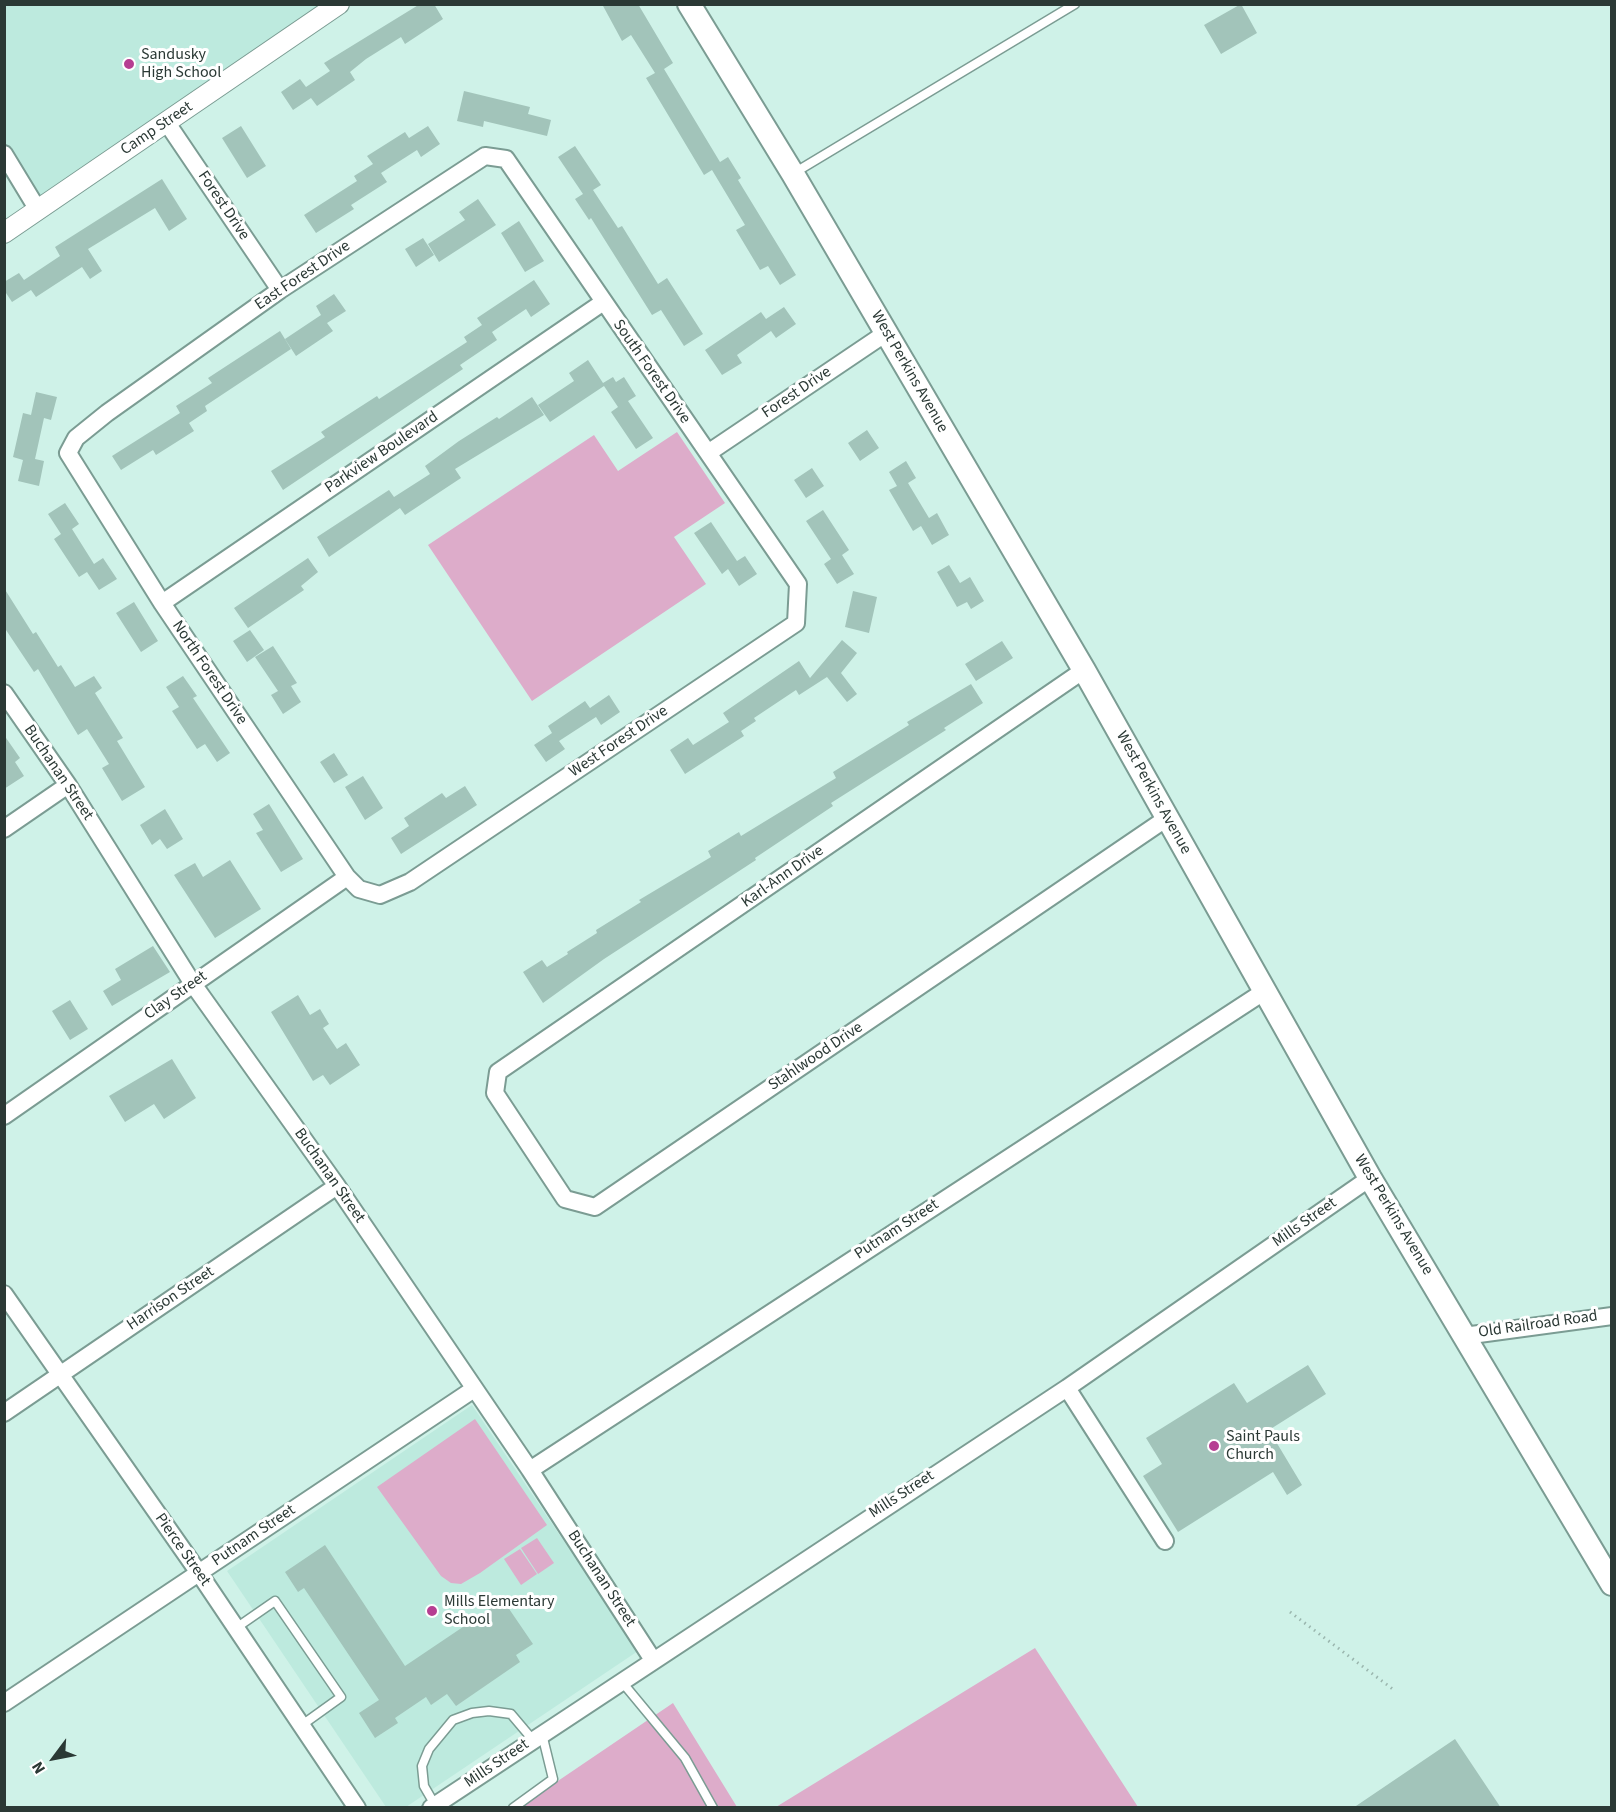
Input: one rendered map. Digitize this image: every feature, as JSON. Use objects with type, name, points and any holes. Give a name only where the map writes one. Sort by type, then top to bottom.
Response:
[{"type":"main road","name":"West Perkins Avenue","points":[[689,4],[793,174],[1084,670],[1370,1178],[1611,1584]]},
{"type":"street","name":"Camp Street","points":[[4,233],[339,4]]},
{"type":"street","name":"Forest Drive","points":[[166,123],[280,290]]},
{"type":"street","points":[[4,154],[38,210]]},
{"type":"street","name":"East Forest Drive","points":[[107,413],[280,290],[485,156],[506,159]]},
{"type":"street","name":"South Forest Drive","points":[[506,159],[602,303],[798,584]]},
{"type":"street","name":"Parkview Boulevard","points":[[162,603],[602,303]]},
{"type":"street","name":"Forest Drive","points":[[708,453],[886,333]]},
{"type":"street","name":"North Forest Drive","points":[[107,413],[76,438],[68,453],[162,603],[347,877],[359,889],[380,895],[410,882]]},
{"type":"street","name":"West Forest Drive","points":[[410,882],[796,622],[798,584]]},
{"type":"street","name":"Karl-Ann Drive","points":[[495,1093],[498,1072],[1084,670]]},
{"type":"street","name":"Buchanan Street","points":[[4,693],[68,785],[194,984],[337,1186],[530,1470],[653,1660]]},
{"type":"street","points":[[4,828],[68,785]]},
{"type":"street","name":"Stahlwood Drive","points":[[495,1093],[565,1199],[595,1207],[1167,819]]},
{"type":"street","name":"Clay Street","points":[[4,1116],[347,877]]},
{"type":"street","name":"Putnam Street","points":[[530,1470],[1265,991]]},
{"type":"street","name":"Mills Street","points":[[433,1806],[1067,1388],[1370,1178]]},
{"type":"street","name":"Harrison Street","points":[[4,1413],[337,1186]]},
{"type":"street","name":"Pierce Street","points":[[4,1294],[59,1376],[199,1573],[357,1808]]},
{"type":"street","name":"Old Railroad Road","points":[[1464,1336],[1611,1316]]},
{"type":"street","points":[[1067,1388],[1166,1540]]},
{"type":"street","name":"Putnam Street","points":[[4,1703],[474,1389]]},
{"type":"lane","points":[[793,174],[1075,4]]},
{"type":"lane","points":[[236,1628],[275,1600],[341,1697],[302,1725]]},
{"type":"lane","points":[[621,1681],[685,1758],[713,1808]]},
{"type":"lane","points":[[433,1806],[424,1786],[422,1767],[429,1749],[453,1720],[472,1713],[489,1711],[511,1714],[538,1737],[553,1779],[513,1808]]},
{"type":"path","points":[[1290,1612],[1394,1690]]},
{"type":"shaded area","name":"Sandusky High School","points":[[4,5],[339,5],[38,210],[5,154]]},
{"type":"shaded area","points":[[677,432],[725,503],[674,537],[706,584],[532,701],[428,545],[594,435],[618,471]]},
{"type":"shaded area","name":"Mills Elementary School","points":[[472,1405],[638,1651],[406,1807],[386,1807],[227,1571]]},
{"type":"shaded area","points":[[475,1419],[547,1525],[480,1573],[461,1584],[451,1583],[441,1576],[377,1487]]},
{"type":"shaded area","points":[[537,1538],[554,1563],[538,1574],[521,1548]]},
{"type":"shaded area","points":[[520,1549],[537,1574],[521,1585],[504,1559]]},
{"type":"shaded area","points":[[1035,1648],[1138,1807],[776,1807]]},
{"type":"shaded area","points":[[673,1703],[737,1807],[518,1808]]},
{"type":"building","points":[[420,4],[434,4],[443,19],[405,44],[401,37],[366,59],[350,72],[355,80],[317,106],[311,98],[293,110],[281,92],[300,79],[306,87],[330,71],[324,63]]},
{"type":"building","points":[[602,4],[638,4],[673,63],[664,69],[720,162],[728,157],[741,178],[738,180],[796,275],[780,285],[768,266],[760,270],[736,230],[745,225],[712,170],[704,175],[646,78],[655,73],[631,35],[622,41]]},
{"type":"building","points":[[1241,4],[1257,33],[1221,54],[1204,25]]},
{"type":"building","points":[[464,91],[530,107],[528,114],[551,120],[547,136],[484,121],[483,127],[457,121]]},
{"type":"building","points":[[241,126],[266,166],[247,178],[222,138]]},
{"type":"building","points":[[428,126],[440,144],[421,157],[417,150],[381,173],[387,182],[351,205],[354,209],[316,233],[304,215],[357,181],[354,176],[373,164],[367,156],[405,132],[409,138]]},
{"type":"building","points":[[575,146],[601,185],[593,190],[618,228],[622,226],[658,284],[667,278],[703,334],[684,346],[661,310],[652,315],[591,218],[589,220],[575,199],[583,194],[558,157]]},
{"type":"building","points":[[162,179],[187,219],[169,231],[155,208],[88,249],[102,271],[90,279],[82,267],[36,297],[31,290],[12,302],[4,290],[4,282],[19,273],[24,280],[60,256],[55,247]]},
{"type":"building","points":[[478,199],[496,225],[439,262],[428,244],[465,220],[459,212]]},
{"type":"building","points":[[519,221],[544,261],[525,272],[501,233]]},
{"type":"building","points":[[423,238],[434,255],[416,267],[405,249]]},
{"type":"building","points":[[534,280],[550,304],[531,317],[526,309],[492,332],[497,340],[460,365],[463,369],[283,490],[271,471],[325,437],[321,432],[377,396],[379,399],[467,342],[464,337],[482,325],[477,318]]},
{"type":"building","points":[[334,294],[346,311],[327,323],[333,331],[296,356],[285,339],[321,315],[316,306]]},
{"type":"building","points":[[784,307],[796,324],[776,338],[771,331],[737,355],[742,363],[722,375],[705,350],[761,312],[766,319]]},
{"type":"building","points":[[280,331],[291,349],[205,406],[207,411],[189,423],[194,431],[156,455],[153,450],[121,470],[112,456],[180,413],[176,406],[212,383],[208,378]]},
{"type":"building","points":[[588,360],[603,383],[613,377],[616,382],[624,377],[636,396],[628,401],[653,438],[636,449],[611,412],[618,407],[604,386],[550,422],[538,405],[574,381],[569,373]]},
{"type":"building","points":[[36,392],[57,397],[51,420],[44,418],[35,459],[44,461],[39,486],[18,481],[23,460],[13,457],[23,413],[31,415]]},
{"type":"building","points":[[532,397],[544,415],[455,469],[461,478],[405,515],[400,508],[329,557],[317,537],[389,490],[394,497],[430,474],[425,466],[459,441],[497,417],[499,419]]},
{"type":"building","points":[[867,430],[879,448],[860,461],[848,443]]},
{"type":"building","points":[[906,461],[916,478],[908,483],[929,518],[937,513],[949,535],[932,545],[921,526],[913,531],[889,490],[897,486],[889,472]]},
{"type":"building","points":[[812,468],[824,486],[806,498],[794,480]]},
{"type":"building","points":[[65,503],[79,524],[72,529],[94,564],[103,558],[117,579],[99,590],[87,572],[79,577],[54,539],[61,534],[48,514]]},
{"type":"building","points":[[823,510],[849,550],[842,555],[854,574],[837,584],[824,564],[831,559],[806,521]]},
{"type":"building","points":[[711,522],[737,561],[745,556],[757,574],[739,586],[728,569],[722,574],[694,533]]},
{"type":"building","points":[[308,558],[318,572],[301,586],[304,590],[248,628],[234,608]]},
{"type":"building","points":[[949,565],[960,583],[970,577],[984,601],[971,609],[967,602],[957,607],[937,572]]},
{"type":"building","points":[[4,588],[33,634],[36,632],[58,667],[61,665],[75,687],[94,676],[102,688],[95,693],[123,738],[117,741],[145,787],[122,801],[102,768],[109,764],[87,729],[78,735],[38,669],[34,672],[4,627]]},
{"type":"building","points":[[853,591],[877,597],[869,633],[845,627]]},
{"type":"building","points":[[134,602],[158,641],[141,652],[116,613]]},
{"type":"building","points":[[250,630],[264,650],[247,662],[233,641]]},
{"type":"building","points":[[842,640],[857,653],[841,673],[857,694],[847,702],[827,677],[799,695],[796,690],[754,718],[756,721],[741,731],[744,736],[685,774],[670,750],[688,738],[693,745],[729,722],[723,713],[799,661],[810,678]]},
{"type":"building","points":[[1002,641],[1013,658],[976,681],[965,664]]},
{"type":"building","points":[[273,646],[297,683],[291,686],[301,702],[283,714],[271,695],[278,691],[255,657]]},
{"type":"building","points":[[183,676],[197,696],[193,698],[230,753],[217,762],[205,744],[197,749],[172,711],[179,707],[166,687]]},
{"type":"building","points":[[971,684],[983,703],[944,728],[946,730],[831,803],[833,806],[755,858],[756,860],[604,959],[543,1003],[523,972],[542,960],[547,967],[568,954],[567,952],[597,933],[596,930],[641,902],[639,900],[711,857],[708,851],[739,832],[741,836],[836,778],[833,772],[909,725],[907,722]]},
{"type":"building","points":[[609,695],[620,712],[601,725],[596,717],[559,741],[565,749],[546,762],[534,745],[552,733],[548,726],[585,701],[590,708]]},
{"type":"building","points":[[4,735],[20,758],[15,762],[24,776],[4,789]]},
{"type":"building","points":[[334,753],[348,775],[334,783],[320,762]]},
{"type":"building","points":[[363,776],[383,808],[365,820],[345,787]]},
{"type":"building","points":[[465,786],[477,805],[401,854],[391,838],[409,826],[404,818],[442,793],[446,798]]},
{"type":"building","points":[[269,804],[303,859],[281,872],[256,833],[263,830],[253,814]]},
{"type":"building","points":[[165,809],[183,839],[167,849],[160,839],[152,845],[140,825]]},
{"type":"building","points":[[230,860],[261,909],[215,938],[174,875],[195,863],[203,877]]},
{"type":"building","points":[[153,946],[170,972],[112,1006],[103,991],[121,980],[115,969]]},
{"type":"building","points":[[298,995],[310,1015],[320,1009],[329,1024],[323,1028],[337,1049],[346,1043],[360,1065],[330,1085],[323,1075],[313,1081],[271,1012]]},
{"type":"building","points":[[70,1000],[88,1029],[70,1040],[52,1011]]},
{"type":"building","points":[[172,1059],[196,1098],[164,1119],[154,1104],[125,1122],[109,1096]]},
{"type":"building","name":"Saint Pauls Church","points":[[1308,1365],[1326,1394],[1269,1430],[1302,1485],[1287,1495],[1273,1472],[1178,1532],[1143,1476],[1162,1464],[1146,1438],[1234,1383],[1247,1403]]},
{"type":"building","points":[[325,1545],[405,1666],[503,1600],[533,1644],[516,1655],[520,1662],[456,1706],[447,1694],[431,1705],[426,1697],[395,1718],[398,1723],[375,1738],[359,1713],[379,1700],[304,1588],[298,1592],[285,1572]]},
{"type":"building","points":[[1455,1739],[1501,1808],[1353,1808]]},
{"type":"place","name":"Sandusky High School","points":[[129,64]]},
{"type":"place","name":"Saint Pauls Church","points":[[1214,1446]]},
{"type":"place","name":"Mills Elementary School","points":[[432,1611]]}]
